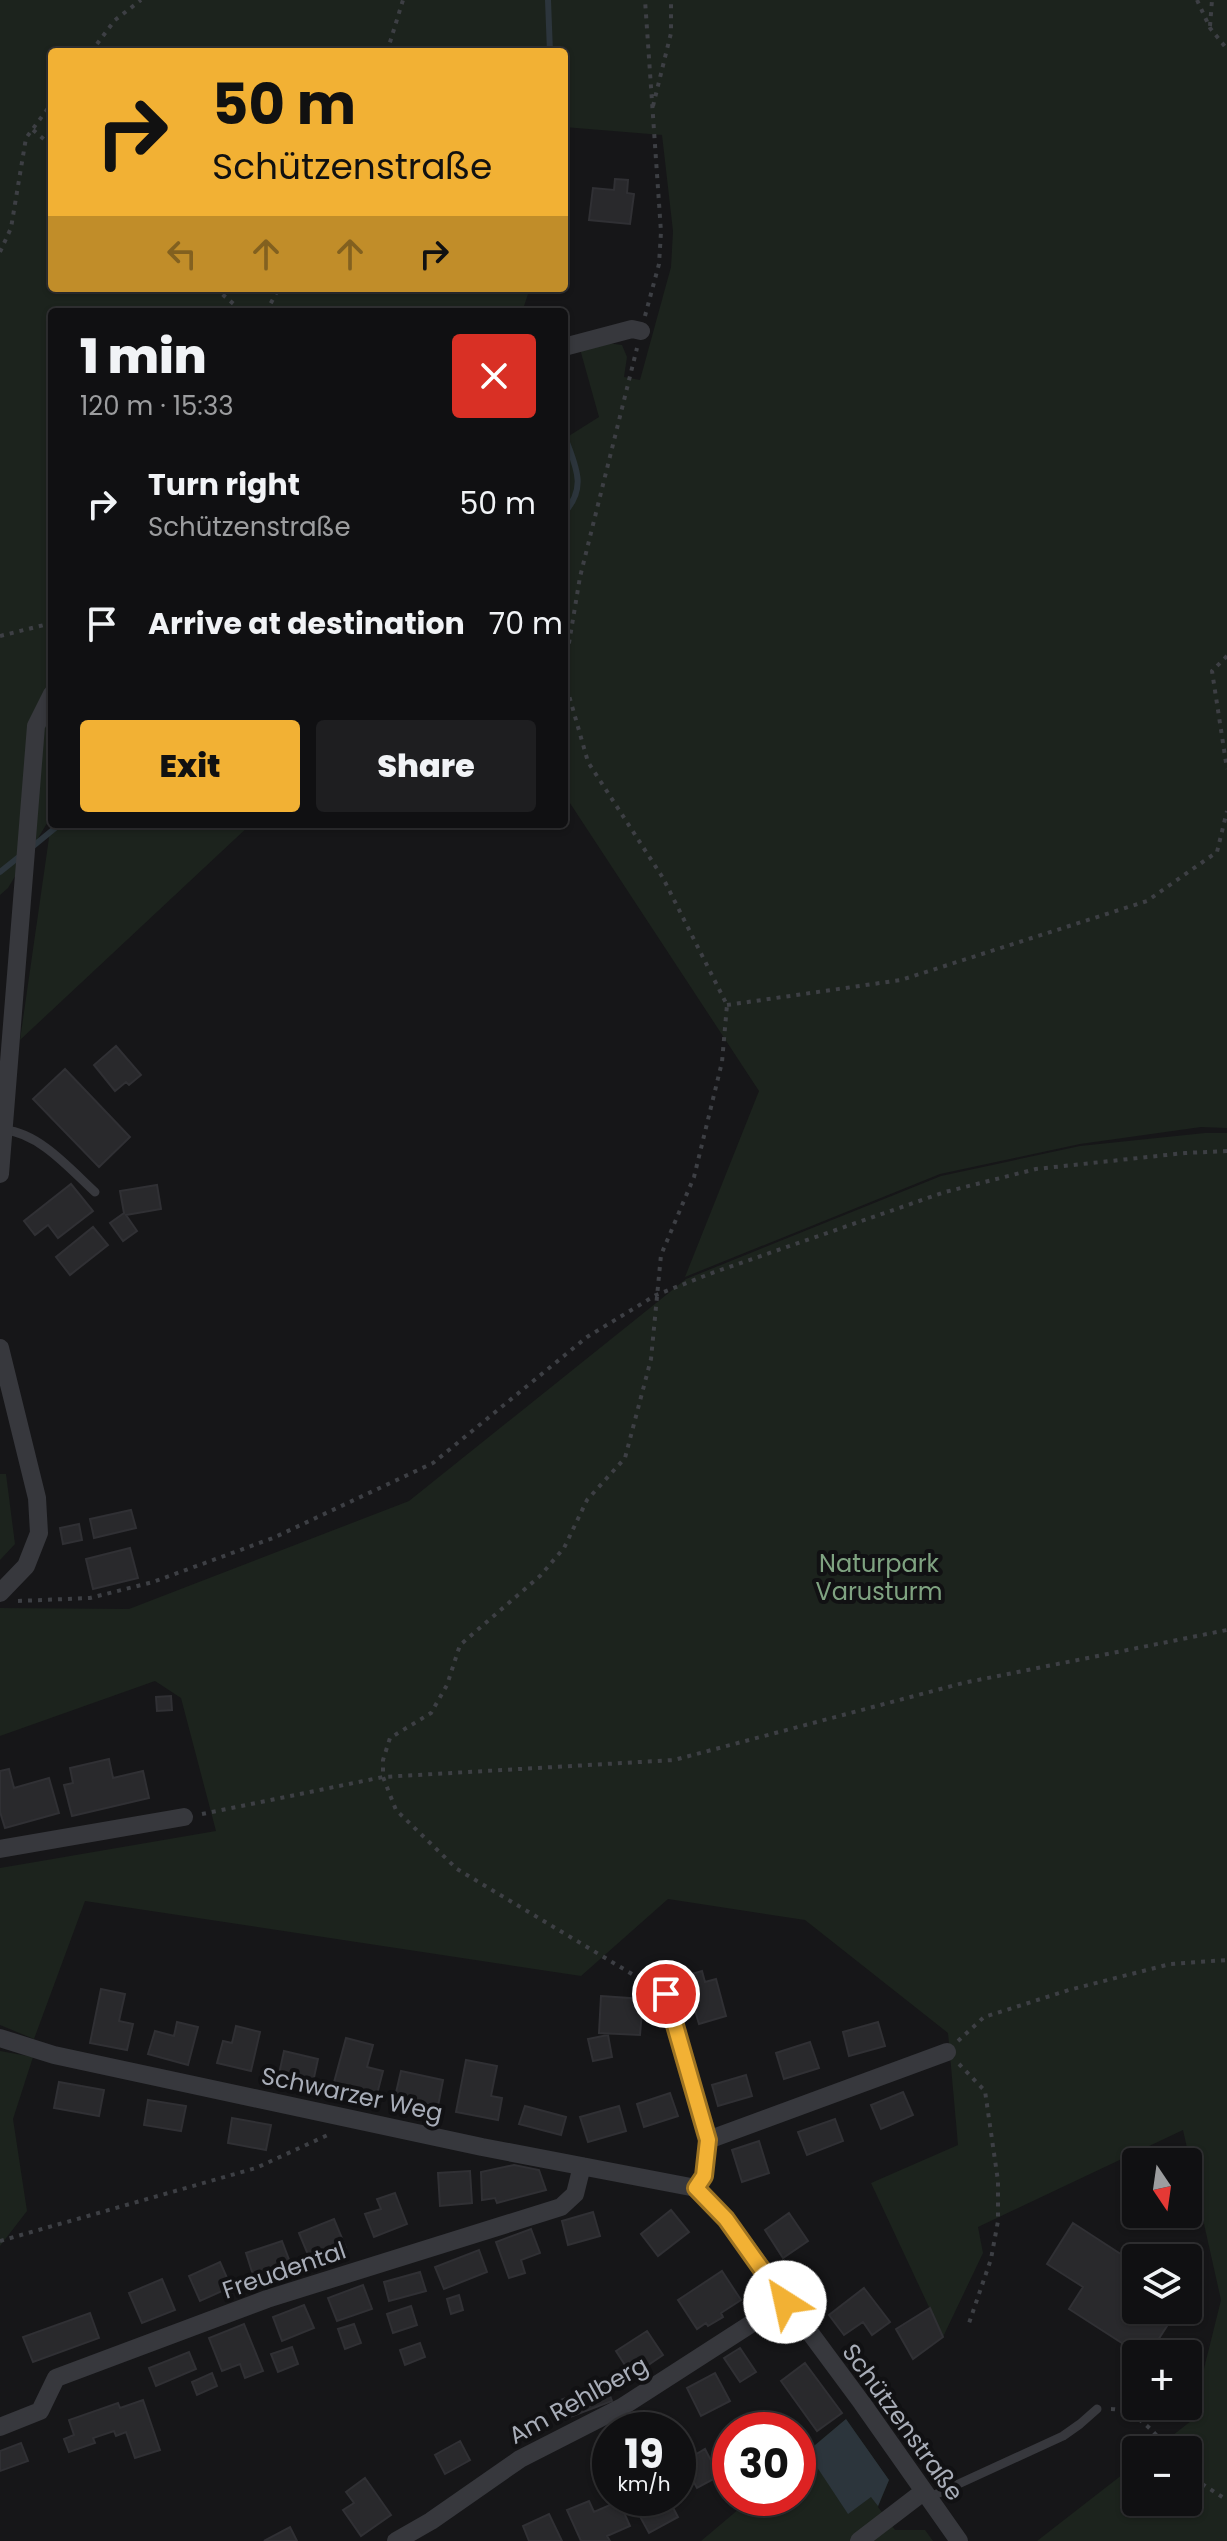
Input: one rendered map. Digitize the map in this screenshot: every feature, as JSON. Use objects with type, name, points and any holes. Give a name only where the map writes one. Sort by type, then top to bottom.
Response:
[{"type":"street","points":[[568,346],[632,329],[641,331]]},
{"type":"street","points":[[0,1174],[36,726],[48,702]]},
{"type":"street","points":[[0,1348],[37,1498],[39,1533],[26,1566],[9,1593]]},
{"type":"street","points":[[0,1849],[184,1817]]},
{"type":"street","points":[[666,1994],[708,2140],[704,2176],[696,2188]]},
{"type":"street","name":"Schwarzer Weg","points":[[0,2038],[54,2055],[360,2121],[696,2188]]},
{"type":"street","points":[[708,2140],[947,2052]]},
{"type":"street","name":"Freudental","points":[[0,2427],[40,2411],[56,2378],[267,2299],[561,2207],[575,2194],[582,2166]]},
{"type":"street","name":"Schützenstraße","points":[[696,2188],[726,2219],[959,2541]]},
{"type":"street","name":"Am Rehlberg","points":[[396,2541],[431,2521],[520,2459],[622,2407],[785,2302]]},
{"type":"street","points":[[859,2541],[926,2495]]},
{"type":"lane","points":[[5,1130],[22,1132],[95,1192]]},
{"type":"lane","points":[[926,2495],[1063,2436],[1097,2409]]},
{"type":"path","points":[[94,48],[115,20],[141,0]]},
{"type":"path","points":[[388,48],[403,0]]},
{"type":"path","points":[[568,650],[580,577],[659,264],[661,232],[645,0]]},
{"type":"path","points":[[651,112],[671,33],[671,0]]},
{"type":"path","points":[[1197,0],[1210,28],[1227,49]]},
{"type":"path","points":[[1210,28],[1212,0]]},
{"type":"path","points":[[0,252],[11,228],[26,138],[48,108]]},
{"type":"path","points":[[32,129],[48,143]]},
{"type":"path","points":[[220,292],[238,308]]},
{"type":"path","points":[[0,636],[48,624]]},
{"type":"path","points":[[1227,656],[1212,671],[1227,769]]},
{"type":"path","points":[[568,690],[588,762],[663,878],[727,1005],[722,1062],[694,1177],[661,1255],[651,1359],[625,1458],[587,1500],[564,1548],[540,1576],[460,1645],[447,1685],[431,1713],[390,1738],[383,1760],[383,1777],[396,1810],[457,1869],[666,1994]]},
{"type":"path","points":[[727,1005],[901,980],[1147,901],[1217,852],[1227,811]]},
{"type":"path","points":[[9,1593],[90,1598],[153,1582],[273,1538],[433,1463],[587,1337],[656,1295],[712,1273],[945,1192],[1036,1169],[1227,1151]]},
{"type":"path","points":[[184,1817],[283,1800],[383,1777],[674,1760],[963,1683],[1227,1630]]},
{"type":"path","points":[[968,2326],[991,2259],[998,2221],[998,2181],[985,2091],[947,2052],[984,2017],[1069,1990],[1170,1964],[1227,1960]]},
{"type":"path","points":[[0,2241],[256,2168],[360,2121]]},
{"type":"path","points":[[1097,2409],[1118,2409],[1137,2418],[1156,2436]]},
{"type":"path","points":[[1202,2484],[1227,2500]]},
{"type":"green space","points":[[0,0],[1227,0],[1227,1128],[1201,1127],[1080,1144],[940,1174],[685,1277],[759,1091],[568,800],[568,436],[599,417],[580,349],[607,343],[622,345],[627,357],[624,377],[640,380],[671,267],[673,231],[662,135],[568,127],[568,48],[48,48],[48,292],[529,292],[523,308],[48,308],[48,822],[8,888],[0,895]]},
{"type":"green space","points":[[50,828],[247,828],[20,1040]]},
{"type":"green space","name":"Naturpark Varusturm","points":[[1227,1133],[1227,2541],[1037,2541],[1122,2475],[1122,2516],[1202,2516],[1202,2436],[1172,2436],[1191,2420],[1202,2420],[1202,2377],[1221,2300],[1202,2215],[1202,2148],[1187,2148],[1183,2130],[1145,2148],[1122,2148],[1122,2159],[978,2227],[983,2253],[943,2337],[871,2183],[958,2145],[948,2033],[805,1920],[668,1899],[581,1976],[85,1901],[34,2039],[0,2025],[0,1868],[216,1831],[181,1698],[155,1681],[0,1736],[0,1608],[129,1609],[409,1501],[686,1279],[941,1176],[1080,1146]]},
{"type":"green space","points":[[0,1474],[6,1474],[15,1544],[0,1560]]},
{"type":"green space","points":[[0,2051],[33,2057],[13,2119],[27,2211],[0,2246]]},
{"type":"green space","points":[[846,2419],[889,2480],[878,2507],[895,2530],[925,2530],[933,2541],[701,2541],[731,2516],[816,2516],[816,2444]]},
{"type":"shaded area","points":[[846,2419],[889,2480],[878,2506],[871,2497],[848,2514],[816,2466],[816,2444]]},
{"type":"building","points":[[615,179],[628,180],[627,193],[634,194],[630,224],[589,220],[593,188],[614,190]]},
{"type":"building","points":[[116,1046],[141,1075],[115,1091],[94,1065]]},
{"type":"building","points":[[65,1069],[130,1137],[99,1167],[33,1099]]},
{"type":"building","points":[[71,1184],[93,1211],[58,1238],[48,1225],[35,1235],[24,1221]]},
{"type":"building","points":[[157,1185],[161,1209],[126,1215],[137,1231],[123,1241],[110,1223],[124,1213],[120,1191]]},
{"type":"building","points":[[93,1227],[108,1245],[70,1275],[56,1257]]},
{"type":"building","points":[[131,1510],[136,1528],[94,1538],[90,1519]]},
{"type":"building","points":[[79,1524],[82,1540],[63,1544],[60,1528]]},
{"type":"building","points":[[130,1548],[138,1578],[93,1589],[86,1559]]},
{"type":"building","points":[[171,1696],[172,1710],[157,1711],[156,1697]]},
{"type":"building","points":[[109,1759],[113,1778],[143,1771],[149,1798],[72,1816],[64,1785],[73,1783],[70,1768]]},
{"type":"building","points":[[9,1769],[14,1788],[49,1778],[59,1813],[5,1828],[0,1812],[0,1771]]},
{"type":"building","points":[[702,1971],[705,1982],[716,1979],[726,2016],[699,2024],[685,1976]]},
{"type":"building","points":[[101,1989],[125,1994],[119,2021],[133,2024],[127,2050],[90,2043]]},
{"type":"building","points":[[601,1996],[643,1999],[640,2035],[599,2033]]},
{"type":"building","points":[[177,2022],[198,2027],[188,2065],[148,2054],[155,2031],[174,2036]]},
{"type":"building","points":[[878,2022],[885,2046],[849,2056],[843,2032]]},
{"type":"building","points":[[236,2026],[260,2032],[251,2071],[217,2063],[223,2041],[232,2043]]},
{"type":"building","points":[[608,2035],[612,2057],[593,2061],[588,2039]]},
{"type":"building","points":[[346,2038],[373,2045],[367,2067],[383,2071],[376,2098],[333,2086]]},
{"type":"building","points":[[810,2042],[819,2068],[784,2079],[776,2053]]},
{"type":"building","points":[[284,2051],[318,2059],[313,2082],[279,2074]]},
{"type":"building","points":[[466,2060],[497,2066],[491,2096],[502,2098],[498,2120],[456,2112]]},
{"type":"building","points":[[401,2071],[443,2080],[438,2106],[395,2097]]},
{"type":"building","points":[[746,2075],[752,2096],[718,2106],[712,2085]]},
{"type":"building","points":[[59,2082],[104,2090],[99,2116],[54,2108]]},
{"type":"building","points":[[903,2092],[913,2115],[881,2129],[871,2105]]},
{"type":"building","points":[[670,2093],[678,2116],[644,2127],[637,2104]]},
{"type":"building","points":[[148,2100],[186,2106],[181,2131],[144,2125]]},
{"type":"building","points":[[525,2106],[566,2117],[561,2135],[519,2124]]},
{"type":"building","points":[[619,2106],[626,2131],[588,2142],[580,2117]]},
{"type":"building","points":[[232,2118],[271,2125],[266,2150],[228,2143]]},
{"type":"building","points":[[835,2119],[843,2141],[807,2155],[798,2132]]},
{"type":"building","points":[[759,2141],[769,2173],[742,2182],[732,2150]]},
{"type":"building","points":[[514,2165],[539,2170],[546,2190],[497,2203],[495,2198],[482,2200],[481,2172]]},
{"type":"building","points":[[470,2171],[472,2203],[440,2206],[438,2173]]},
{"type":"building","points":[[395,2193],[407,2224],[374,2237],[365,2214],[381,2209],[377,2199]]},
{"type":"building","points":[[671,2210],[689,2232],[658,2256],[641,2234]]},
{"type":"building","points":[[593,2212],[600,2236],[568,2245],[562,2221]]},
{"type":"building","points":[[789,2213],[808,2241],[783,2258],[765,2230]]},
{"type":"building","points":[[334,2219],[346,2248],[311,2262],[299,2233]]},
{"type":"building","points":[[1073,2223],[1122,2255],[1122,2324],[1167,2326],[1158,2340],[1122,2340],[1122,2343],[1069,2309],[1083,2287],[1047,2264]]},
{"type":"building","points":[[531,2229],[540,2253],[521,2260],[525,2273],[509,2278],[496,2242]]},
{"type":"building","points":[[282,2241],[291,2265],[254,2278],[246,2253]]},
{"type":"building","points":[[479,2250],[487,2272],[444,2289],[435,2267]]},
{"type":"building","points":[[220,2262],[231,2287],[200,2301],[189,2276]]},
{"type":"building","points":[[722,2271],[741,2300],[721,2313],[723,2317],[697,2329],[678,2300]]},
{"type":"building","points":[[420,2272],[426,2291],[389,2301],[384,2282]]},
{"type":"building","points":[[162,2279],[175,2310],[142,2323],[129,2293]]},
{"type":"building","points":[[363,2285],[372,2309],[337,2321],[328,2298]]},
{"type":"building","points":[[864,2288],[890,2322],[872,2335],[863,2322],[844,2335],[829,2315]]},
{"type":"building","points":[[459,2295],[463,2310],[451,2314],[447,2299]]},
{"type":"building","points":[[304,2305],[314,2328],[282,2341],[273,2317]]},
{"type":"building","points":[[411,2306],[417,2325],[393,2333],[387,2314]]},
{"type":"building","points":[[930,2308],[943,2337],[913,2359],[896,2329]]},
{"type":"building","points":[[90,2313],[99,2338],[33,2362],[23,2337]]},
{"type":"building","points":[[244,2324],[263,2371],[245,2378],[240,2364],[222,2371],[209,2338]]},
{"type":"building","points":[[354,2324],[361,2343],[345,2349],[338,2329]]},
{"type":"building","points":[[647,2331],[663,2355],[632,2376],[616,2351]]},
{"type":"building","points":[[420,2343],[425,2357],[405,2365],[400,2350]]},
{"type":"building","points":[[292,2347],[298,2364],[278,2372],[271,2354]]},
{"type":"building","points":[[740,2348],[756,2372],[740,2382],[724,2358]]},
{"type":"building","points":[[189,2352],[196,2369],[156,2386],[149,2368]]},
{"type":"building","points":[[805,2363],[842,2413],[817,2431],[816,2412],[803,2412],[781,2381]]},
{"type":"building","points":[[212,2373],[217,2386],[197,2395],[192,2382]]},
{"type":"building","points":[[715,2373],[730,2401],[701,2416],[687,2388]]},
{"type":"building","points":[[605,2383],[612,2401],[557,2422],[550,2404]]},
{"type":"building","points":[[143,2400],[160,2450],[135,2458],[126,2432],[116,2436],[114,2431],[93,2438],[95,2443],[69,2452],[64,2439],[74,2435],[69,2420],[118,2403],[120,2408]]},
{"type":"building","points":[[460,2441],[470,2460],[445,2474],[435,2455]]},
{"type":"building","points":[[21,2443],[28,2461],[0,2471],[0,2451]]},
{"type":"building","points":[[705,2449],[712,2462],[712,2480],[697,2488],[696,2486],[696,2454]]},
{"type":"building","points":[[365,2478],[391,2515],[361,2536],[343,2510],[354,2503],[346,2492]]},
{"type":"building","points":[[589,2501],[592,2516],[626,2516],[630,2526],[607,2536],[610,2541],[581,2541],[567,2510]]},
{"type":"building","points":[[549,2514],[562,2541],[529,2541],[523,2526]]},
{"type":"building","points":[[640,2516],[677,2516],[678,2517],[649,2533]]},
{"type":"building","points":[[290,2527],[297,2541],[264,2541]]},
{"type":"waterway","points":[[548,0],[550,48]]},
{"type":"waterway","points":[[568,445],[578,484],[568,508]]},
{"type":"waterway","points":[[32,847],[55,828]]},
{"type":"waterway","points":[[0,872],[20,856]]},
{"type":"route","points":[[666,1994],[708,2140],[704,2176],[696,2188],[726,2219],[785,2302]]}]
